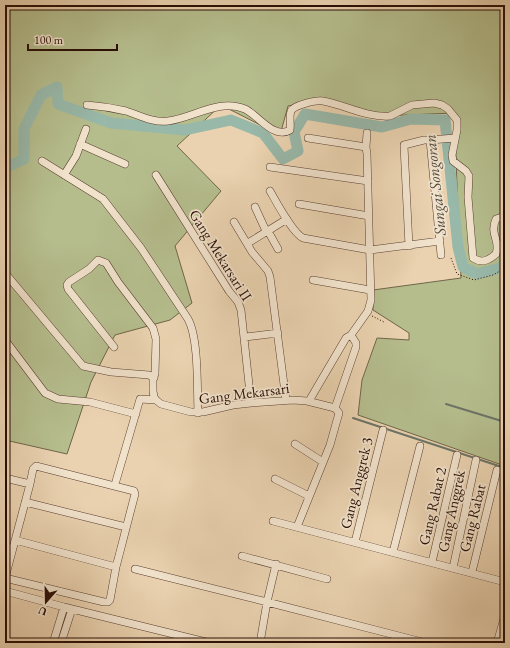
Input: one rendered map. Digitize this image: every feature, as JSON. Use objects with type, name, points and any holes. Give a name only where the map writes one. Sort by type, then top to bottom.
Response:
[{"type":"street","points":[[87,105],[116,109],[160,121],[168,121],[215,107],[239,107],[247,110],[271,129],[279,132],[290,130],[291,111],[294,107],[306,103],[321,101],[385,117],[412,105],[422,103],[442,105],[448,109],[456,120],[457,130],[454,138],[452,155],[453,161],[466,171],[469,176],[468,197],[474,258],[478,261],[486,261],[496,254],[498,245],[492,230],[496,219],[505,216]]},
{"type":"street","points":[[64,175],[76,156],[86,130]]},
{"type":"street","points":[[308,401],[346,338],[351,335],[366,313],[370,304],[370,216],[366,147],[367,133]]},
{"type":"street","points":[[308,138],[366,147]]},
{"type":"street","points":[[409,246],[404,145],[424,140],[454,138]]},
{"type":"street","points":[[430,140],[441,255]]},
{"type":"street","points":[[80,144],[125,164]]},
{"type":"street","points":[[42,161],[103,199],[141,248],[188,319],[191,324],[195,342],[198,412]]},
{"type":"street","points":[[270,167],[368,181]]},
{"type":"street","name":"Gang Mekarsari II","points":[[156,175],[226,287],[238,302],[241,310],[245,337],[251,403]]},
{"type":"street","points":[[270,191],[287,219],[299,236],[303,238],[370,250],[440,241]]},
{"type":"street","points":[[298,204],[370,216]]},
{"type":"street","points":[[254,207],[278,248]]},
{"type":"street","points":[[248,243],[287,219]]},
{"type":"street","points":[[234,222],[248,243],[252,252],[268,270],[272,284],[286,400]]},
{"type":"street","points":[[114,347],[68,289],[67,285],[69,282],[89,269],[98,260],[106,263],[118,282],[153,328],[156,339],[153,393],[159,402]]},
{"type":"street","points":[[5,273],[82,366],[106,372],[149,375],[154,378]]},
{"type":"street","points":[[313,280],[370,290]]},
{"type":"street","points":[[245,337],[278,333]]},
{"type":"street","points":[[297,527],[323,462],[338,418],[339,413],[335,408],[356,347],[356,343],[351,335]]},
{"type":"street","points":[[5,340],[45,393],[58,399],[90,402],[136,414]]},
{"type":"street","points":[[116,481],[140,399],[159,402]]},
{"type":"street","name":"Gang Mekarsari","points":[[159,402],[191,412],[251,403],[286,400],[308,401],[335,408]]},
{"type":"street","name":"Gang Anggrek 3","points":[[355,542],[383,430]]},
{"type":"street","points":[[295,444],[323,462]]},
{"type":"street","points":[[393,552],[420,446]]},
{"type":"street","name":"Gang Rabat 2","points":[[432,562],[456,455]]},
{"type":"street","name":"Gang Anggrek","points":[[453,568],[476,460]]},
{"type":"street","points":[[36,466],[134,491],[135,494],[116,567],[110,600],[108,602],[5,579],[25,502],[33,469],[36,466]]},
{"type":"street","name":"Gang Rabat","points":[[472,572],[497,470]]},
{"type":"street","points":[[5,478],[30,484]]},
{"type":"street","points":[[275,479],[309,496]]},
{"type":"street","points":[[25,502],[126,527]]},
{"type":"street","points":[[273,521],[472,572],[505,582]]},
{"type":"street","points":[[15,540],[116,567]]},
{"type":"street","points":[[242,556],[327,579]]},
{"type":"street","points":[[259,641],[276,564]]},
{"type":"street","points":[[135,569],[267,602],[406,640],[426,643]]},
{"type":"street","points":[[5,591],[210,643]]},
{"type":"street","points":[[56,643],[64,607]]},
{"type":"street","points":[[56,643],[72,609]]},
{"type":"street","points":[[497,643],[505,614]]},
{"type":"path","points":[[451,258],[457,274],[474,280],[493,275],[505,268]]},
{"type":"path","points":[[366,313],[384,322]]},
{"type":"green space","points":[[5,5],[505,5],[505,466],[358,415],[362,380],[377,338],[409,340],[409,333],[373,310],[373,290],[461,278],[454,113],[381,116],[317,101],[288,106],[280,135],[221,105],[177,146],[221,191],[175,246],[192,303],[170,320],[115,335],[91,382],[67,454],[5,440]]},
{"type":"waterway","name":"Sungai Songoran","points":[[5,168],[24,159],[24,129],[41,95],[57,87],[58,104],[111,123],[185,130],[231,120],[263,133],[283,159],[298,151],[294,132],[305,114],[382,127],[411,119],[445,120],[458,247],[463,267],[477,274],[500,268],[505,263]]},
{"type":"waterway","points":[[446,404],[505,422]]},
{"type":"waterway","points":[[353,418],[505,468]]}]
